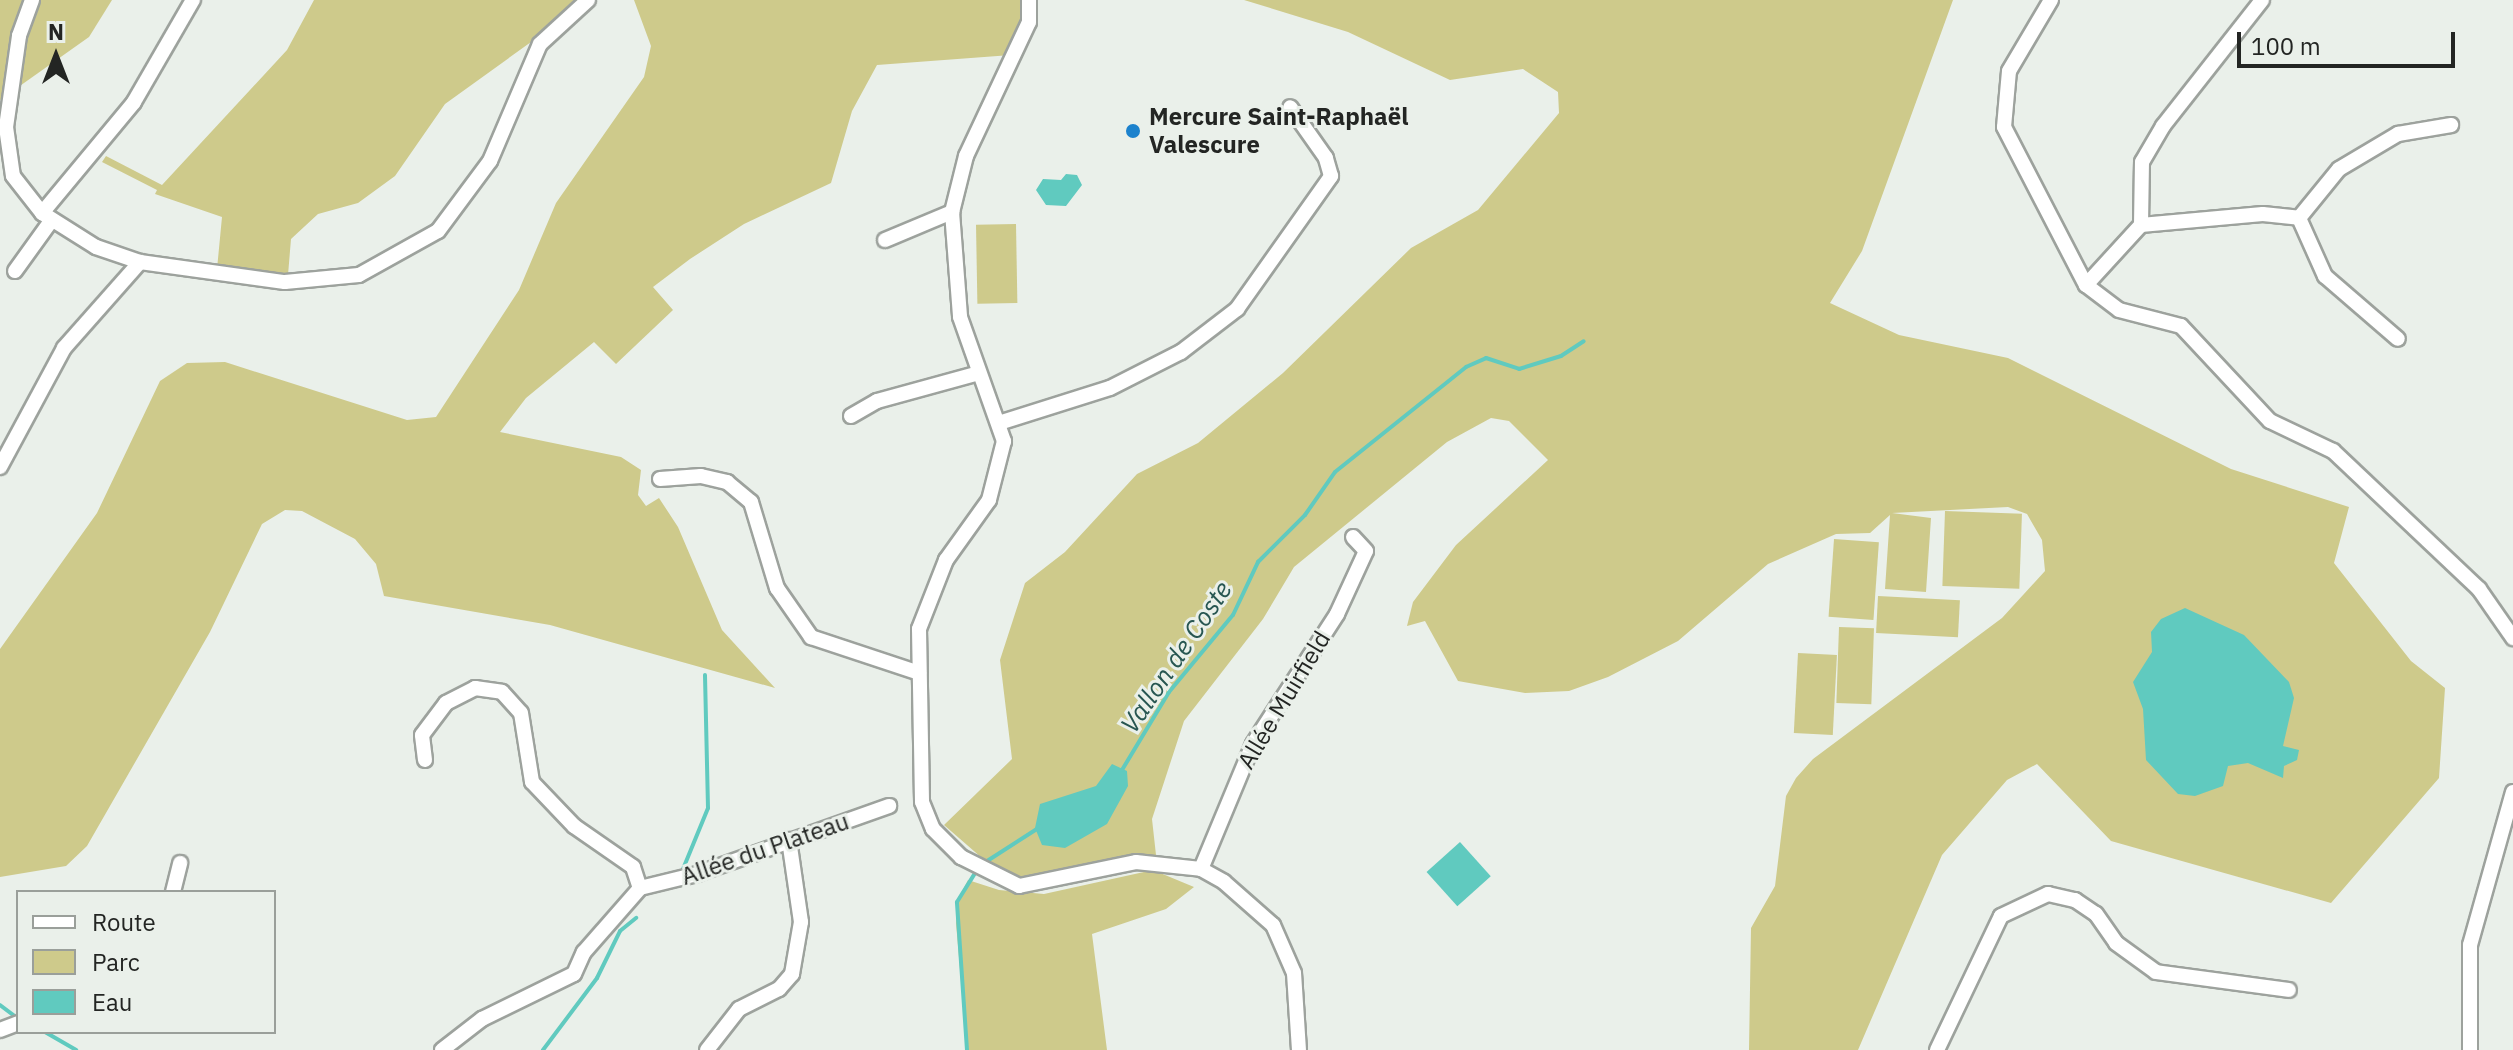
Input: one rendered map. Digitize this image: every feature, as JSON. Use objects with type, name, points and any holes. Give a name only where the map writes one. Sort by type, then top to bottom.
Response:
[{"type":"street","points":[[32,0],[19,36],[6,127],[13,176],[46,217],[140,262],[246,279],[328,281],[359,275],[412,250],[438,231],[473,189],[540,44],[588,0]]},
{"type":"street","points":[[15,271],[46,217],[134,102],[193,0]]},
{"type":"street","points":[[1029,0],[1029,22],[966,156],[952,212],[953,282],[976,374],[1002,422],[997,481],[932,585],[919,629],[922,802],[933,829],[961,857],[1019,886],[1136,862],[1201,869],[1273,925],[1294,973],[1299,1050]]},
{"type":"street","points":[[2051,0],[2026,37],[2002,98],[2004,127],[2086,285],[2112,307],[2181,326],[2249,404],[2270,421],[2333,451],[2479,589],[2511,624],[2513,638]]},
{"type":"street","points":[[2086,285],[2141,225],[2142,162],[2215,53],[2262,0]]},
{"type":"street","points":[[1002,422],[1110,388],[1181,352],[1237,309],[1331,176],[1326,158],[1290,107]]},
{"type":"street","points":[[2299,218],[2339,169],[2398,134],[2451,125]]},
{"type":"street","points":[[885,240],[952,212]]},
{"type":"street","points":[[2141,225],[2263,214],[2299,218]]},
{"type":"street","points":[[2299,218],[2325,276],[2398,339]]},
{"type":"street","points":[[0,467],[64,348],[140,262]]},
{"type":"street","points":[[851,416],[877,401],[976,374]]},
{"type":"street","points":[[660,479],[701,476],[727,482],[751,502],[777,588],[811,637],[919,673]]},
{"type":"street","name":"Allée Muirfield","points":[[1201,869],[1253,744],[1337,614],[1366,551],[1353,537]]},
{"type":"street","points":[[425,760],[422,735],[446,703],[475,688],[502,692],[527,732],[532,782],[574,826],[633,867],[640,888],[584,952],[574,974],[482,1019],[442,1050]]},
{"type":"street","points":[[2470,1050],[2470,945],[2513,792]]},
{"type":"street","name":"Allée du Plateau","points":[[640,888],[889,806]]},
{"type":"street","points":[[707,1050],[739,1009],[779,989],[792,974],[801,922],[789,840]]},
{"type":"street","points":[[173,890],[180,863]]},
{"type":"street","points":[[1937,1050],[2001,916],[2048,894],[2075,900],[2096,914],[2116,943],[2156,972],[2289,990]]},
{"type":"green space","points":[[0,0],[112,0],[89,37],[0,100]]},
{"type":"green space","points":[[314,0],[574,0],[538,37],[445,104],[395,176],[358,203],[318,214],[291,239],[288,275],[217,269],[222,217],[155,194],[157,190],[102,162],[106,156],[162,185],[287,50]]},
{"type":"green space","points":[[634,0],[1023,0],[1023,25],[1011,55],[877,65],[852,111],[831,183],[744,224],[690,259],[653,287],[673,310],[616,364],[594,342],[526,398],[500,432],[621,457],[641,470],[638,495],[646,506],[659,498],[678,527],[722,630],[775,688],[550,625],[384,596],[376,564],[355,539],[302,511],[285,510],[262,524],[210,632],[87,846],[66,866],[0,877],[0,649],[97,513],[160,381],[187,363],[225,362],[407,420],[436,417],[519,290],[556,203],[644,77],[651,46]]},
{"type":"green space","points":[[1244,0],[1953,0],[1862,251],[1830,303],[1899,335],[2008,358],[2231,469],[2349,507],[2334,563],[2411,661],[2445,688],[2439,778],[2331,903],[2111,841],[2037,764],[2007,780],[1942,855],[1858,1050],[1749,1050],[1751,928],[1775,886],[1786,796],[1796,778],[1813,759],[2002,618],[2045,571],[2042,540],[2027,514],[2008,507],[1892,513],[1931,518],[1926,592],[1885,589],[1890,515],[1870,533],[1836,534],[1768,564],[1678,641],[1608,677],[1569,691],[1525,693],[1458,681],[1425,621],[1407,626],[1413,602],[1456,545],[1548,460],[1509,421],[1491,418],[1447,442],[1294,567],[1263,619],[1184,721],[1152,819],[1156,855],[1038,876],[1013,876],[990,865],[944,825],[1012,759],[1000,660],[1025,583],[1065,552],[1137,474],[1198,443],[1283,373],[1411,248],[1478,210],[1559,113],[1558,92],[1523,69],[1450,80],[1348,32]]},
{"type":"green space","points":[[1016,224],[1017,303],[977,304],[976,225]]},
{"type":"green space","points":[[1945,511],[2022,514],[2019,589],[1942,586]]},
{"type":"green space","points":[[1834,539],[1879,542],[1873,620],[1829,617]]},
{"type":"green space","points":[[1878,596],[1960,600],[1958,637],[1876,633]]},
{"type":"green space","points":[[1839,627],[1874,628],[1871,704],[1836,703]]},
{"type":"green space","points":[[1798,653],[1837,655],[1833,735],[1794,733]]},
{"type":"green space","points":[[1153,870],[1194,887],[1166,909],[1092,934],[1107,1050],[967,1050],[956,923],[957,902],[968,880],[999,890],[1044,894]]},
{"type":"water","points":[[1066,174],[1077,175],[1082,185],[1066,206],[1046,205],[1036,190],[1043,179],[1061,180]]},
{"type":"water","points":[[2185,608],[2244,635],[2289,682],[2294,698],[2283,746],[2299,750],[2297,760],[2284,766],[2283,778],[2248,763],[2228,766],[2223,786],[2195,796],[2178,794],[2146,760],[2143,709],[2133,682],[2152,652],[2151,632],[2161,619]]},
{"type":"water","points":[[1112,764],[1127,771],[1128,786],[1107,824],[1065,848],[1042,845],[1035,828],[1040,804],[1096,786]]},
{"type":"water","points":[[1460,842],[1491,876],[1457,906],[1427,872]]},
{"type":"waterway","name":"Vallon de Coste","points":[[1122,770],[1169,692],[1233,615],[1258,562],[1305,515],[1335,472],[1466,367],[1486,358],[1519,369],[1561,356],[1584,341]]},
{"type":"waterway","points":[[683,869],[708,808],[705,675]]},
{"type":"waterway","name":"Vallon de Coste","points":[[984,863],[1040,827]]},
{"type":"waterway","name":"Vallon de Coste","points":[[967,1050],[957,902],[978,869]]},
{"type":"waterway","points":[[543,1050],[597,978],[620,931],[636,918]]},
{"type":"waterway","points":[[0,1005],[16,1017]]},
{"type":"waterway","points":[[48,1034],[76,1050]]},
{"type":"place","name":"Mercure Saint-Raphaël Valescure","points":[[1133,131]]}]
